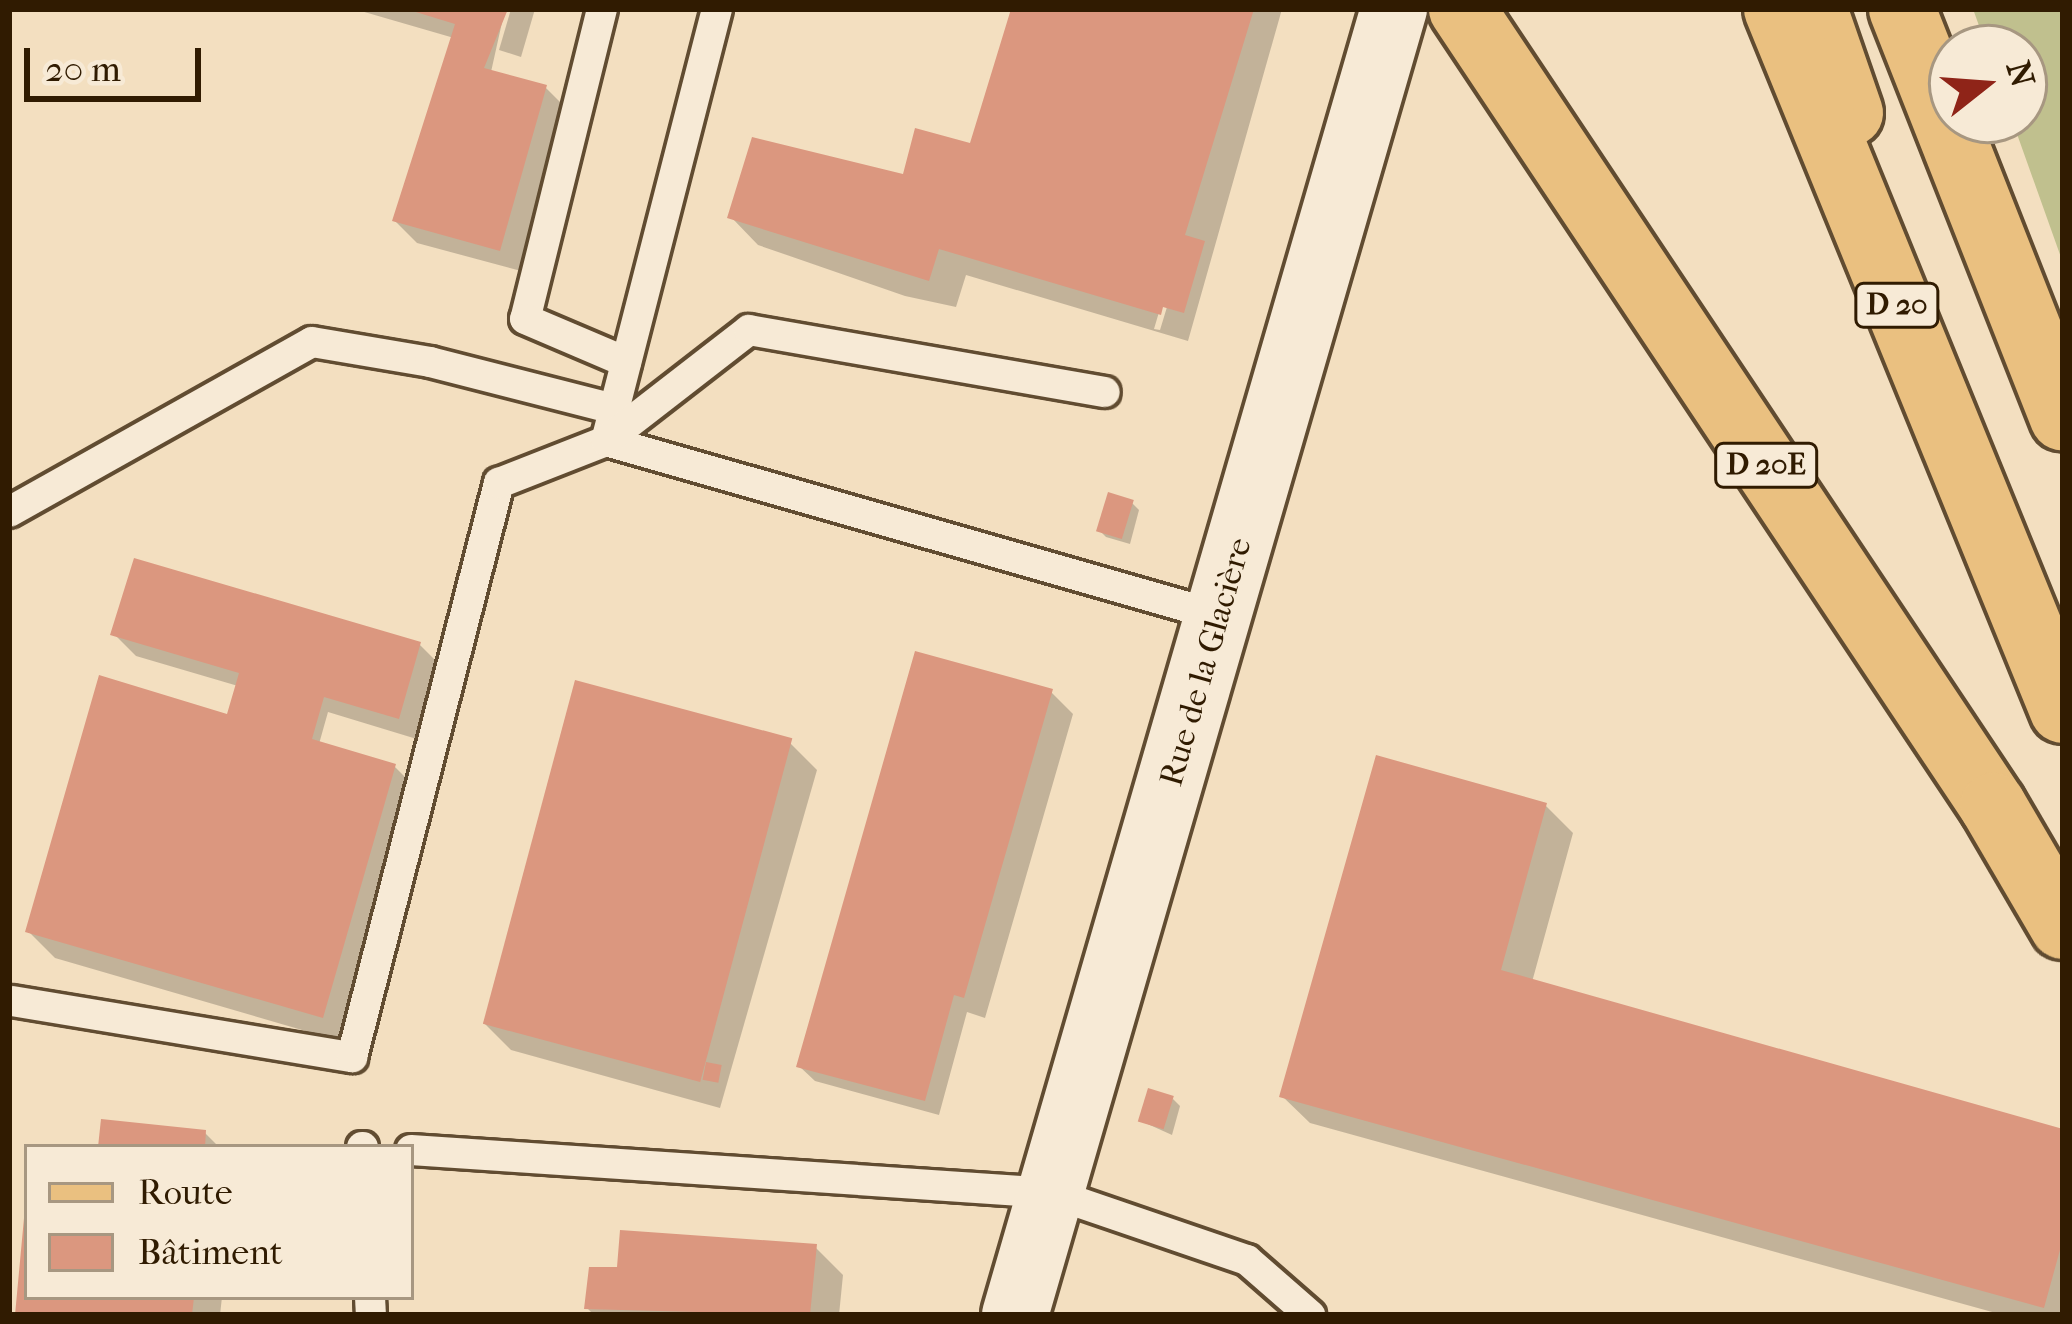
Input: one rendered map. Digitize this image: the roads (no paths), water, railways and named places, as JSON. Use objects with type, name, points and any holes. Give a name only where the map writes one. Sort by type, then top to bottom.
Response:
[{"type":"main road","name":"D 20E","points":[[1462,9],[1993,806],[2063,926]]},
{"type":"main road","name":"D 20","points":[[1777,9],[2018,600]]},
{"type":"main road","points":[[1814,9],[2018,600],[2063,710]]},
{"type":"main road","points":[[1902,9],[2063,417]]},
{"type":"street","name":"Rue de la Glacière","points":[[1015,1315],[1394,9]]},
{"type":"lane","points":[[602,9],[524,319],[626,362]]},
{"type":"lane","points":[[606,441],[717,9]]},
{"type":"lane","points":[[12,1001],[352,1057],[499,483],[606,441],[749,331],[1105,392]]},
{"type":"lane","points":[[9,512],[312,342],[430,362],[614,410]]},
{"type":"lane","points":[[606,441],[1219,616]]},
{"type":"lane","points":[[414,1150],[1051,1193],[1247,1260],[1310,1315]]}]
